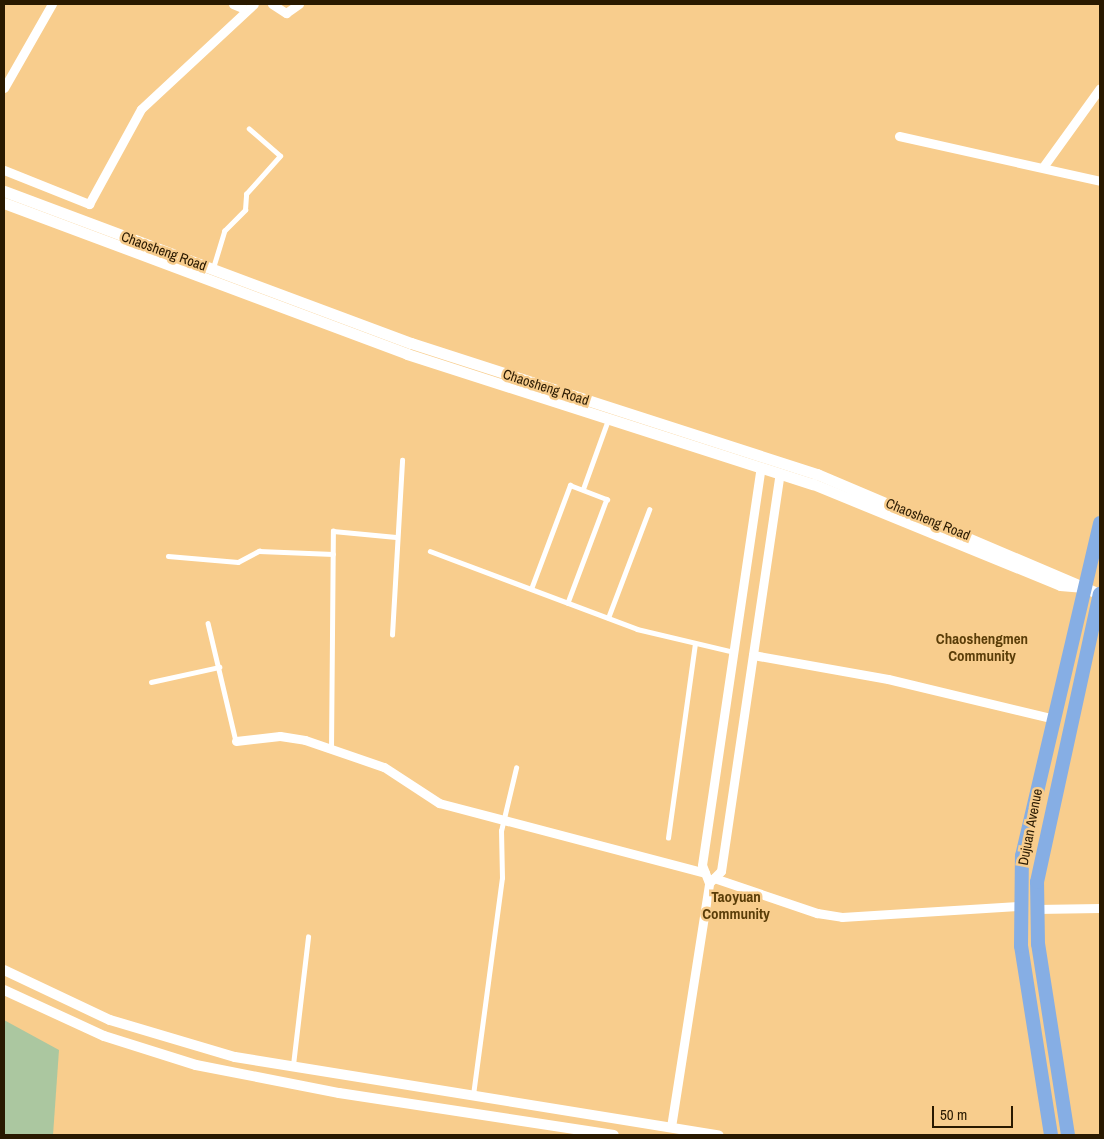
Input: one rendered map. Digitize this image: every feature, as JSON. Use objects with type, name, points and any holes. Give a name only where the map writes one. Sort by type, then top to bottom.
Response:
[{"type":"highway","name":"Dujuan Avenue","points":[[1051,1135],[1019,906],[1022,856],[1100,524]]},
{"type":"highway","name":"Dujuan Avenue","points":[[1068,1135],[1036,909],[1039,858],[1100,594]]},
{"type":"main road","name":"Chaosheng Road","points":[[4,191],[411,343],[817,474],[1062,573],[1085,588],[1100,594]]},
{"type":"main road","name":"Chaosheng Road","points":[[4,203],[407,354],[780,473],[1060,585],[1085,588]]},
{"type":"street","points":[[4,88],[52,4]]},
{"type":"street","points":[[233,4],[250,7]]},
{"type":"street","points":[[272,4],[286,13],[299,4]]},
{"type":"street","points":[[4,170],[90,204],[141,109],[250,7]]},
{"type":"street","points":[[1043,167],[1100,88]]},
{"type":"street","points":[[899,136],[1100,181]]},
{"type":"street","points":[[761,467],[702,865],[705,873],[711,881],[817,913],[842,917],[1019,906]]},
{"type":"street","points":[[671,1127],[711,881],[721,871],[780,473]]},
{"type":"street","points":[[753,655],[888,679],[1054,719]]},
{"type":"street","points":[[236,740],[280,736],[331,749],[384,767],[440,803],[705,873]]},
{"type":"street","points":[[1036,909],[1100,908]]},
{"type":"street","points":[[4,970],[137,1030],[200,1049],[292,1068],[719,1135]]},
{"type":"street","points":[[4,990],[104,1036],[196,1065],[339,1093],[614,1135]]},
{"type":"lane","points":[[213,269],[224,232],[245,210],[246,194],[280,156],[249,129]]},
{"type":"lane","points":[[583,490],[609,419]]},
{"type":"lane","points":[[392,635],[396,537],[402,460]]},
{"type":"lane","points":[[531,589],[570,484],[607,499],[568,603]]},
{"type":"lane","points":[[608,618],[649,510]]},
{"type":"lane","points":[[331,749],[333,531],[396,537]]},
{"type":"lane","points":[[168,556],[238,562],[259,551],[333,554]]},
{"type":"lane","points":[[430,551],[608,618],[695,644],[734,652]]},
{"type":"lane","points":[[208,623],[236,740]]},
{"type":"lane","points":[[668,838],[695,644]]},
{"type":"lane","points":[[151,682],[219,667]]},
{"type":"lane","points":[[473,1096],[502,878],[504,819],[516,768]]},
{"type":"lane","points":[[292,1068],[308,938]]},
{"type":"green space","points":[[4,1020],[59,1050],[53,1135],[4,1135]]},
{"type":"district","name":"Chaoshengmen Community","points":[[982,646]]},
{"type":"district","name":"Taoyuan Community","points":[[736,904]]}]
